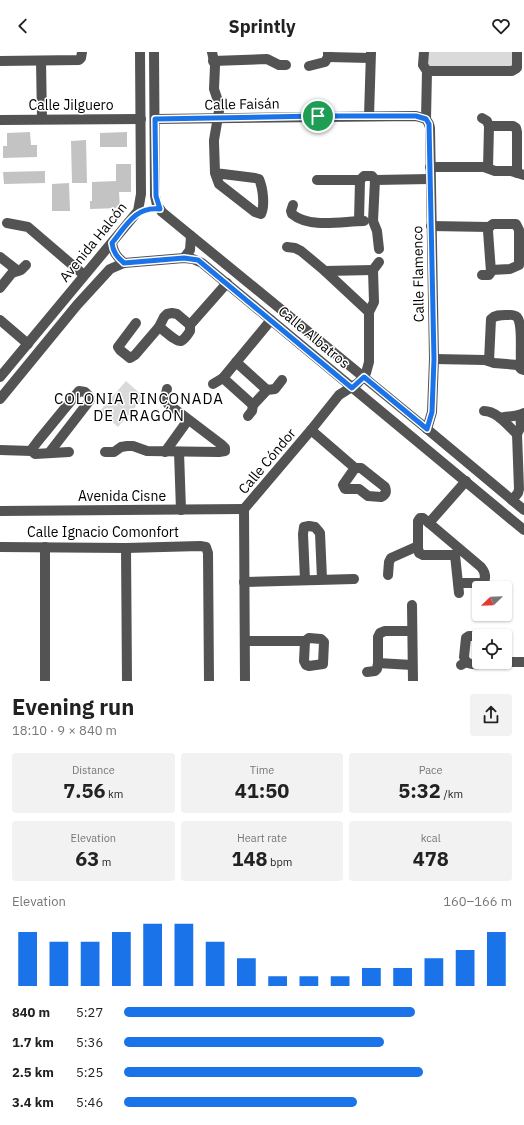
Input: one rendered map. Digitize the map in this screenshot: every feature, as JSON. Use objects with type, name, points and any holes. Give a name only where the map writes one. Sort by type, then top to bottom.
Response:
[{"type":"street","name":"Avenida Halcón","points":[[0,377],[136,214],[139,207],[141,194],[140,52]]},
{"type":"street","points":[[136,214],[146,209],[160,209],[156,196],[154,52]]},
{"type":"street","name":"Calle Flamenco","points":[[424,52],[423,65],[427,71],[426,119],[430,128],[430,226],[434,359],[432,412],[427,429]]},
{"type":"street","points":[[427,71],[512,71],[517,68],[517,52]]},
{"type":"street","points":[[309,66],[322,64],[326,61],[328,54],[371,55],[369,116]]},
{"type":"street","points":[[0,61],[41,61],[81,56]]},
{"type":"street","points":[[215,173],[255,178],[259,180],[261,185],[263,209],[261,214],[255,212],[219,184],[215,173],[214,140],[219,104],[214,89],[215,66],[213,56],[267,59],[273,56],[279,65],[286,65]]},
{"type":"street","points":[[41,61],[42,119]]},
{"type":"street","name":"Calle Faisán","points":[[155,119],[369,116],[416,116],[426,119]]},
{"type":"street","points":[[482,118],[487,121],[489,126],[488,168]]},
{"type":"street","name":"Calle Jilguero","points":[[0,120],[141,119]]},
{"type":"street","points":[[430,167],[488,168],[495,171],[511,171],[521,174],[518,132],[516,128],[513,126],[489,126]]},
{"type":"street","points":[[317,180],[360,180],[362,177],[366,176],[372,176],[375,180],[430,179]]},
{"type":"street","points":[[359,221],[360,180]]},
{"type":"street","points":[[375,180],[373,221],[377,231],[379,249]]},
{"type":"street","points":[[293,205],[291,211],[292,214],[306,222],[373,221]]},
{"type":"street","name":"Calle Albatros","points":[[160,209],[164,214],[524,510]]},
{"type":"street","points":[[7,223],[28,228],[84,275]]},
{"type":"street","points":[[430,226],[489,227],[493,224],[514,223],[520,230],[519,265],[510,269],[491,270]]},
{"type":"street","points":[[482,276],[490,274],[491,270],[489,227]]},
{"type":"street","points":[[184,258],[190,250],[191,236]]},
{"type":"street","points":[[112,243],[112,248],[116,256],[124,263]]},
{"type":"street","points":[[287,247],[301,250],[369,312]]},
{"type":"street","points":[[0,257],[18,271]]},
{"type":"street","name":"Calle Albatros","points":[[124,263],[184,258],[198,260],[524,530]]},
{"type":"street","name":"Avenida Halcón","points":[[0,399],[93,286],[110,269],[124,263]]},
{"type":"street","points":[[0,288],[12,273],[21,270],[26,265]]},
{"type":"street","points":[[325,271],[376,266],[374,302],[369,312],[369,362],[364,377]]},
{"type":"street","points":[[159,327],[175,339],[180,341],[185,338],[190,331],[190,325],[227,284]]},
{"type":"street","points":[[136,323],[118,347],[130,358],[135,355],[159,327],[166,315],[172,313],[177,314],[190,325]]},
{"type":"street","points":[[434,359],[489,361],[521,367],[521,316],[499,315],[491,319],[489,361]]},
{"type":"street","points":[[0,320],[28,344]]},
{"type":"street","points":[[213,384],[223,378],[271,320]]},
{"type":"street","points":[[236,362],[267,390]]},
{"type":"street","name":"Calle Cóndor","points":[[245,681],[244,510],[311,430],[338,395],[344,390],[352,388],[364,377]]},
{"type":"street","points":[[223,378],[253,405]]},
{"type":"street","points":[[248,416],[253,405],[267,390],[275,389],[282,380]]},
{"type":"street","points":[[105,452],[114,452],[121,447],[133,446],[147,451],[223,452],[225,449],[222,445],[188,420],[166,401],[167,389]]},
{"type":"street","points":[[32,451],[38,441],[79,391],[85,392],[89,396],[90,400],[49,453]]},
{"type":"street","points":[[484,411],[491,412],[500,418],[517,434]]},
{"type":"street","points":[[500,418],[522,414],[521,426],[517,434],[519,489],[512,500]]},
{"type":"street","points":[[165,452],[188,420]]},
{"type":"street","points":[[311,430],[355,468]]},
{"type":"street","points":[[0,450],[32,451],[35,454],[68,452]]},
{"type":"street","points":[[179,452],[181,510]]},
{"type":"street","points":[[429,523],[466,481]]},
{"type":"street","name":"Avenida Cisne","points":[[0,511],[244,510]]},
{"type":"street","points":[[457,552],[421,554],[418,551],[418,520],[420,518],[424,518],[457,552],[481,567],[485,575],[482,583],[458,583]]},
{"type":"street","points":[[304,580],[303,534],[304,527],[309,526],[315,527],[320,533],[322,579]]},
{"type":"street","points":[[388,575],[389,562],[391,558],[418,546]]},
{"type":"street","name":"Calle Ignacio Comonfort","points":[[0,547],[206,547],[208,553],[209,681]]},
{"type":"street","points":[[45,547],[45,681]]},
{"type":"street","points":[[126,548],[127,681]]},
{"type":"street","points":[[457,552],[459,593]]},
{"type":"street","points":[[244,582],[354,579]]},
{"type":"street","points":[[412,605],[413,681]]},
{"type":"street","points":[[367,672],[376,670],[378,663],[378,637],[380,633],[385,631],[412,631]]},
{"type":"street","points":[[472,636],[466,638],[463,664],[472,664]]},
{"type":"street","points":[[245,641],[304,641]]},
{"type":"street","points":[[512,662],[524,662]]},
{"type":"street","points":[[378,663],[412,665]]},
{"type":"shaded area","points":[[428,52],[513,52],[513,70],[428,71]]},
{"type":"shaded area","points":[[126,381],[144,397],[118,427],[100,411]]},
{"type":"building","points":[[30,132],[31,145],[37,145],[37,157],[3,158],[3,146],[7,146],[7,133]]},
{"type":"building","points":[[127,132],[127,147],[100,147],[100,133]]},
{"type":"building","points":[[86,140],[87,183],[72,183],[71,141]]},
{"type":"building","points":[[116,164],[131,164],[131,192],[119,192],[120,208],[90,209],[90,201],[92,201],[92,182],[116,181]]},
{"type":"building","points":[[45,171],[45,183],[4,184],[3,172]]},
{"type":"building","points":[[69,183],[70,211],[52,211],[52,184]]},
{"type":"district","name":"COLONIA RINCONADA DE ARAGÓN","points":[[139,408]]},
{"type":"route","points":[[318,116],[416,116],[426,119],[429,124],[434,359],[433,406],[427,429],[364,377],[352,388],[198,260],[184,258],[124,263],[116,256],[112,248],[112,243],[136,214],[146,209],[160,209],[157,205],[156,196],[155,119],[318,116]]}]
